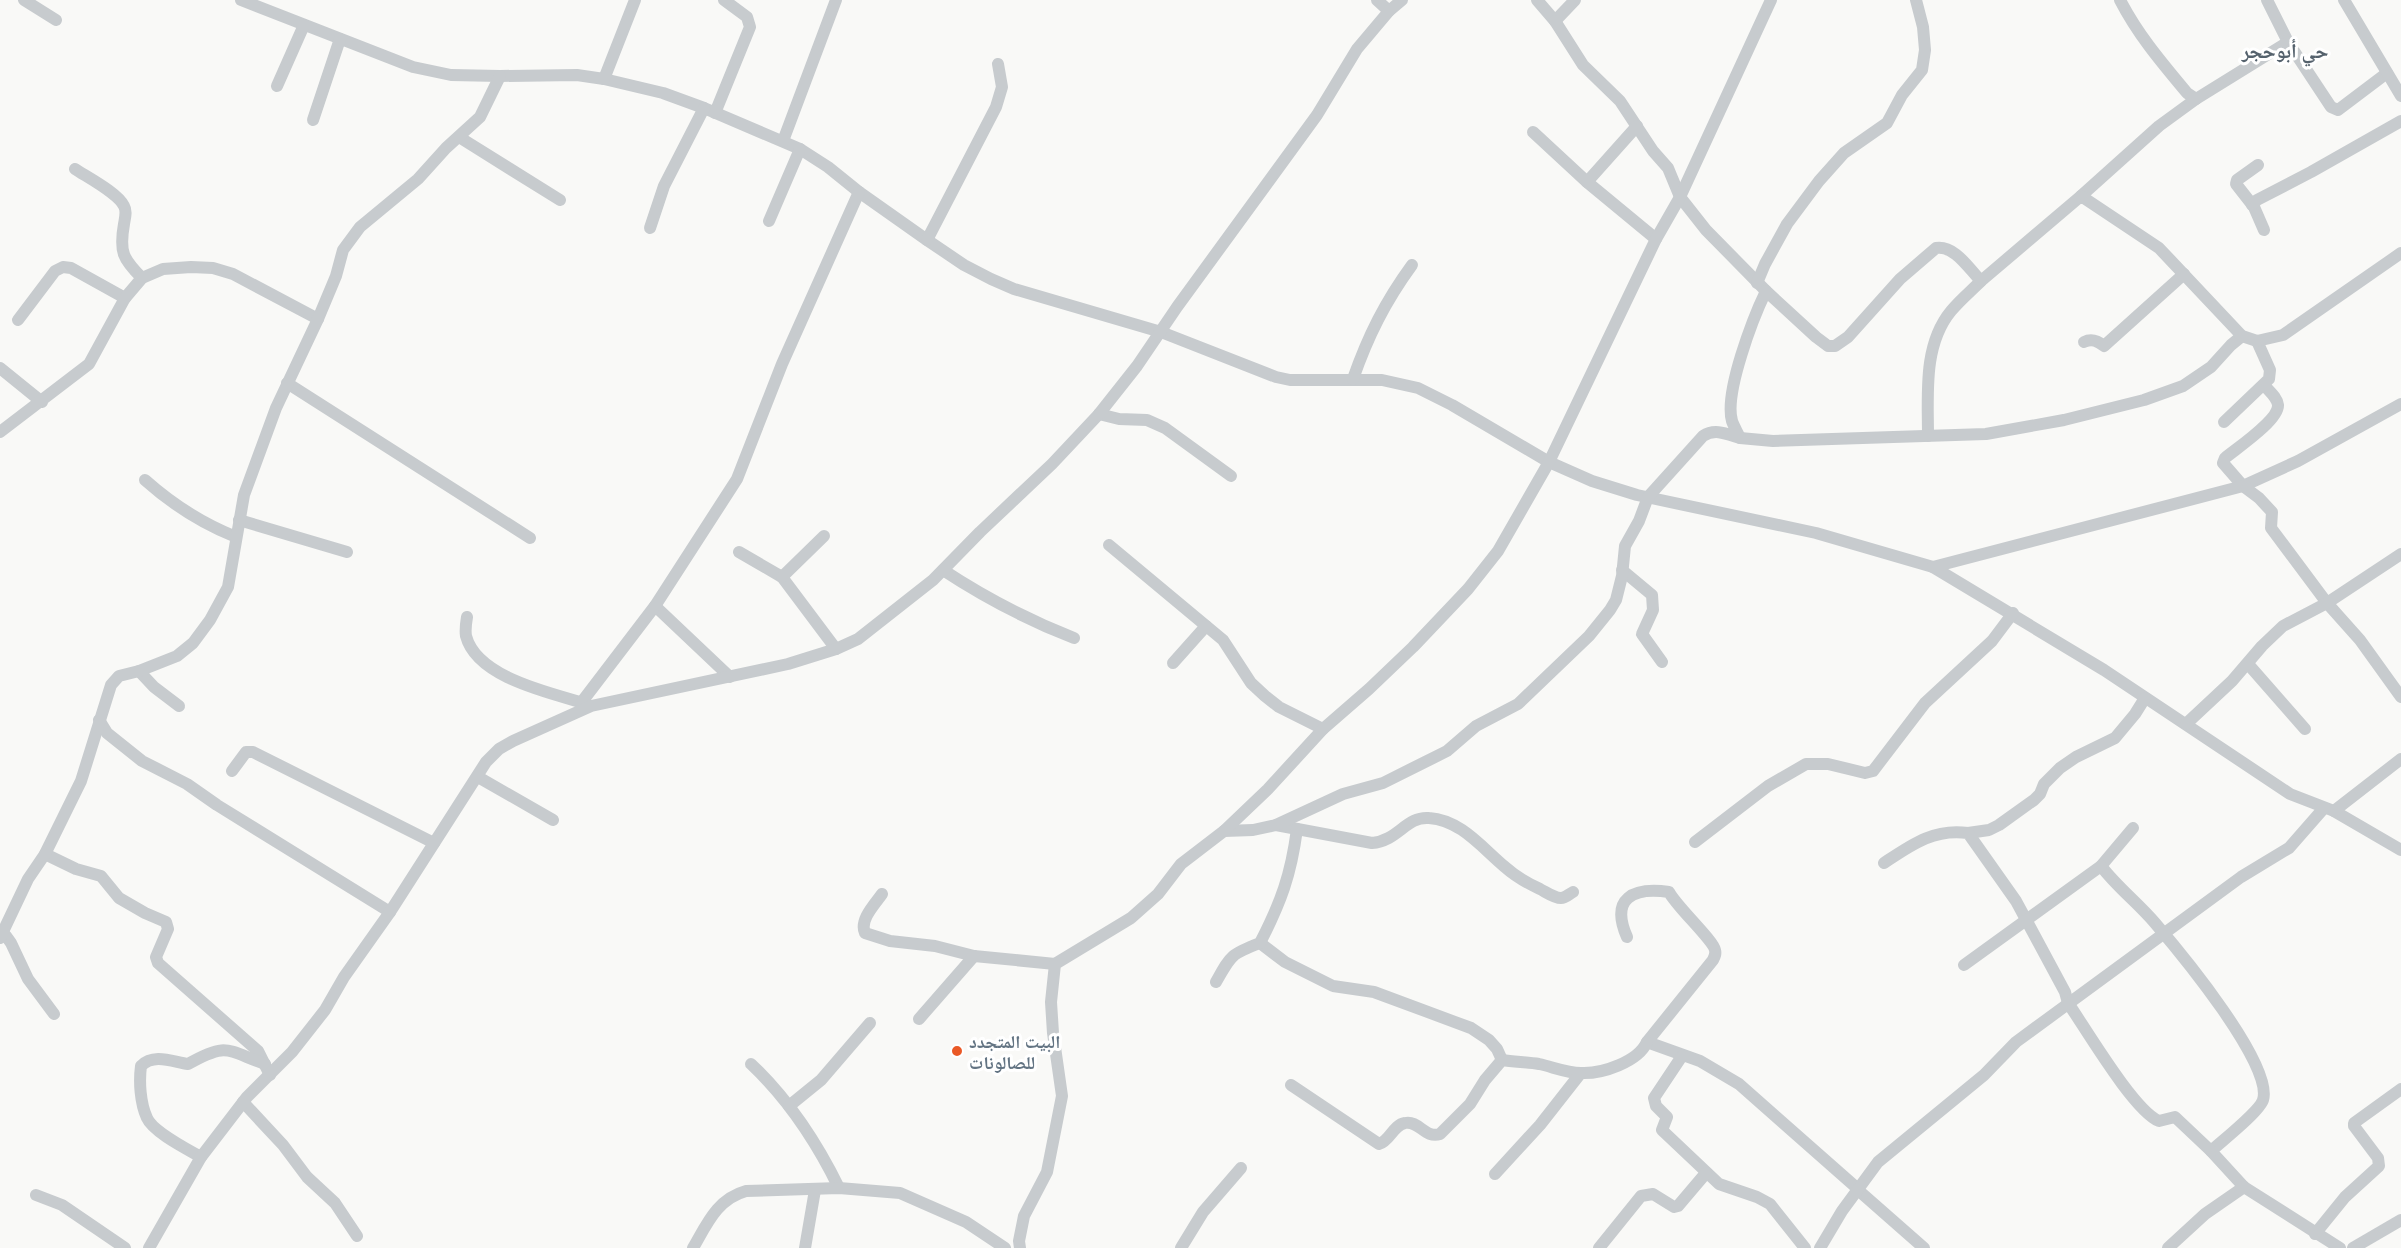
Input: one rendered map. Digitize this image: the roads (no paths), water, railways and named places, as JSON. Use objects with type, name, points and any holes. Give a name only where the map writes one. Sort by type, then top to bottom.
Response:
[{"type":"street","points":[[24,0],[56,20]]},
{"type":"street","points":[[241,0],[413,67],[451,75],[565,75],[604,79],[663,93],[710,110],[800,149],[964,265],[1014,289],[1161,332],[1276,377],[1290,380],[1382,380],[1418,388],[1452,405],[1549,462],[1592,481],[1648,497],[1816,532],[1933,567],[2013,614],[2186,724],[2290,794],[2329,809],[2401,850]]},
{"type":"street","points":[[604,79],[635,0]]},
{"type":"street","points":[[650,228],[664,186],[710,110],[750,27],[747,17],[724,0]]},
{"type":"street","points":[[783,141],[836,0]]},
{"type":"street","points":[[1377,0],[1389,11]]},
{"type":"street","points":[[149,1248],[201,1157],[268,1069],[292,1052],[325,1010],[344,976],[390,912],[486,762],[499,749],[586,704],[730,677],[788,664],[836,649],[858,639],[943,570],[1100,414],[1317,115],[1358,49],[1389,11],[1402,0]]},
{"type":"street","points":[[1537,0],[1555,21],[1583,65],[1620,101],[1653,151],[1668,168],[1680,197],[1706,230],[1762,287],[1828,346],[1834,346],[1848,338],[1900,279],[1936,248],[1947,248],[1953,252],[1981,281]]},
{"type":"street","points":[[1555,21],[1575,0]]},
{"type":"street","points":[[882,894],[864,921],[865,933],[890,941],[934,946],[974,956],[1055,964],[1131,918],[1158,894],[1181,864],[1224,831],[1268,789],[1323,729],[1376,682],[1468,589],[1498,551],[1549,462],[1656,239],[1680,197],[1771,0]]},
{"type":"street","points":[[1740,438],[1732,421],[1732,401],[1762,287],[1765,264],[1787,224],[1819,181],[1845,153],[1887,123],[1902,95],[1922,70],[1925,50],[1923,27],[1916,0]]},
{"type":"street","points":[[2120,0],[2146,43],[2187,93],[2196,99]]},
{"type":"street","points":[[2267,0],[2288,42],[2331,107],[2338,110],[2387,73]]},
{"type":"street","points":[[2344,0],[2401,96]]},
{"type":"street","points":[[277,86],[304,25]]},
{"type":"street","points":[[314,120],[340,39]]},
{"type":"street","points":[[1928,436],[1929,372],[1932,350],[1939,330],[1951,311],[1981,281],[2159,126],[2196,99],[2288,42]]},
{"type":"street","points":[[927,240],[996,107],[1002,87],[998,64]]},
{"type":"street","points":[[54,1014],[28,979],[11,943],[6,936],[1,936],[28,879],[45,854],[81,781],[111,685],[119,676],[177,656],[193,643],[210,620],[228,587],[244,495],[287,383],[318,319],[344,250],[360,227],[418,179],[480,117],[500,76]]},
{"type":"street","points":[[2252,205],[2257,200],[2401,121]]},
{"type":"street","points":[[1587,182],[1636,126]]},
{"type":"street","points":[[1533,132],[1587,182],[1656,239]]},
{"type":"street","points":[[459,136],[560,200]]},
{"type":"street","points":[[769,221],[800,149]]},
{"type":"street","points":[[2258,165],[2237,180],[2236,184],[2252,205],[2264,230]]},
{"type":"street","points":[[75,169],[117,197],[124,206],[126,216],[120,244],[122,252],[130,266],[142,278]]},
{"type":"street","points":[[586,704],[655,606],[737,479],[782,364],[859,192]]},
{"type":"street","points":[[2081,196],[2159,248],[2242,336],[2257,340],[2283,335],[2401,253]]},
{"type":"street","points":[[1353,379],[1374,323],[1390,294],[1412,264]]},
{"type":"street","points":[[18,320],[55,271],[63,267],[71,268],[125,298]]},
{"type":"street","points":[[0,432],[89,364],[125,298],[142,278],[163,269],[213,268],[233,274],[318,319]]},
{"type":"street","points":[[2084,342],[2092,340],[2104,346],[2184,274]]},
{"type":"street","points":[[1224,831],[1253,831],[1276,825],[1343,794],[1383,783],[1447,751],[1476,726],[1518,704],[1589,636],[1610,610],[1616,600],[1625,546],[1648,497],[1708,433],[1720,432],[1740,438],[1773,441],[1986,434],[2064,420],[2144,400],[2183,386],[2196,379],[2242,336]]},
{"type":"street","points":[[2224,422],[2269,379],[2270,370],[2257,340]]},
{"type":"street","points":[[0,368],[42,402]]},
{"type":"street","points":[[287,383],[530,538]]},
{"type":"street","points":[[2264,385],[2277,401],[2278,406],[2274,417],[2223,461],[2243,486],[2272,512],[2271,528],[2326,603],[2360,640],[2401,697]]},
{"type":"street","points":[[1933,567],[2243,486],[2298,461],[2401,404]]},
{"type":"street","points":[[1100,414],[1119,419],[1147,420],[1165,428],[1231,476]]},
{"type":"street","points":[[145,480],[171,503],[209,526],[236,537]]},
{"type":"street","points":[[239,520],[347,552]]},
{"type":"street","points":[[782,578],[824,536]]},
{"type":"street","points":[[1109,545],[1223,640],[1251,682],[1265,696],[1279,707],[1323,729]]},
{"type":"street","points":[[739,552],[782,578],[836,649]]},
{"type":"street","points":[[2186,724],[2248,664],[2262,646],[2283,626],[2326,603],[2401,554]]},
{"type":"street","points":[[943,570],[976,591],[1036,623],[1074,638]]},
{"type":"street","points":[[1622,570],[1652,595],[1653,610],[1642,634],[1662,662]]},
{"type":"street","points":[[655,606],[730,677]]},
{"type":"street","points":[[1695,842],[1768,786],[1806,764],[1828,764],[1865,773],[1873,771],[1925,703],[1992,641],[2013,614]]},
{"type":"street","points":[[467,617],[465,634],[470,647],[490,666],[512,679],[586,704]]},
{"type":"street","points":[[1173,663],[1206,626]]},
{"type":"street","points":[[2248,664],[2306,729]]},
{"type":"street","points":[[139,671],[179,706]]},
{"type":"street","points":[[1884,863],[1932,834],[1956,831],[1968,833],[1989,830],[1999,825],[2040,795],[2044,784],[2060,768],[2076,757],[2115,738],[2145,698]]},
{"type":"street","points":[[99,720],[107,733],[142,761],[187,784],[390,912]]},
{"type":"street","points":[[232,771],[246,752],[253,752],[434,843]]},
{"type":"street","points":[[1820,1248],[1842,1211],[1878,1162],[1984,1075],[2016,1042],[2241,876],[2289,848],[2329,809],[2401,759]]},
{"type":"street","points":[[478,777],[553,820]]},
{"type":"street","points":[[1276,825],[1372,843],[1384,842],[1414,819],[1428,818],[1446,822],[1485,846],[1503,866],[1526,882],[1557,897],[1564,898],[1573,892]]},
{"type":"street","points":[[1964,965],[2027,921],[2036,912],[2081,883],[2101,866],[2133,828]]},
{"type":"street","points":[[1216,982],[1228,959],[1235,953],[1260,943],[1286,888],[1293,862],[1297,829]]},
{"type":"street","points":[[1968,833],[2016,901],[2065,992],[2068,1003],[2105,1059],[2150,1116],[2159,1122],[2175,1117],[2244,1187],[2340,1248]]},
{"type":"street","points":[[45,854],[76,869],[101,876],[119,898],[166,922],[168,929],[156,957],[158,963],[246,1039],[258,1051],[268,1069]]},
{"type":"street","points":[[2101,866],[2162,933],[2205,985],[2241,1038],[2258,1074],[2262,1087],[2262,1101],[2256,1110],[2211,1151]]},
{"type":"street","points":[[1502,1060],[1538,1064],[1580,1074],[1613,1066],[1644,1048],[1713,960],[1715,950],[1669,892],[1639,891],[1629,898],[1620,911],[1621,924],[1627,937]]},
{"type":"street","points":[[1260,943],[1284,962],[1333,986],[1374,992],[1471,1028],[1489,1040],[1497,1049],[1502,1060]]},
{"type":"street","points":[[919,1019],[974,956]]},
{"type":"street","points":[[1020,1248],[1019,1240],[1024,1216],[1047,1172],[1062,1096],[1051,1002],[1055,964]]},
{"type":"street","points":[[789,1106],[820,1080],[870,1023]]},
{"type":"street","points":[[1647,1042],[1700,1061],[1739,1084],[1924,1248]]},
{"type":"street","points":[[201,1157],[173,1140],[151,1124],[147,1118],[140,1084],[141,1066],[152,1059],[189,1064],[204,1054],[227,1050],[268,1069]]},
{"type":"street","points":[[1682,1056],[1654,1098],[1656,1106],[1667,1117],[1662,1130],[1706,1173],[1726,1188],[1757,1197],[1770,1204],[1805,1248]]},
{"type":"street","points":[[1291,1085],[1379,1144],[1384,1143],[1401,1124],[1408,1122],[1429,1134],[1440,1134],[1470,1104],[1485,1080],[1502,1060]]},
{"type":"street","points":[[751,1064],[768,1079],[789,1106],[825,1160],[839,1188]]},
{"type":"street","points":[[1495,1174],[1540,1125],[1580,1074]]},
{"type":"street","points":[[2315,1234],[2345,1197],[2379,1166],[2378,1158],[2354,1123],[2401,1089]]},
{"type":"street","points":[[243,1102],[283,1145],[307,1177],[335,1203],[357,1236]]},
{"type":"street","points":[[1181,1248],[1203,1212],[1241,1168]]},
{"type":"street","points":[[1599,1248],[1641,1196],[1653,1194],[1678,1206],[1706,1173]]},
{"type":"street","points":[[2168,1248],[2205,1214],[2244,1187]]},
{"type":"street","points":[[693,1248],[714,1213],[732,1195],[746,1191],[839,1188],[900,1193],[966,1221],[1005,1248]]},
{"type":"street","points":[[805,1248],[815,1190]]},
{"type":"street","points":[[36,1195],[62,1205],[125,1248]]},
{"type":"street","points":[[2353,1248],[2401,1220]]},
{"type":"place","name":"البيت المتجدد للصالونات","points":[[957,1051]]},
{"type":"district","name":"حي أبوحجر","points":[[2285,50]]}]
